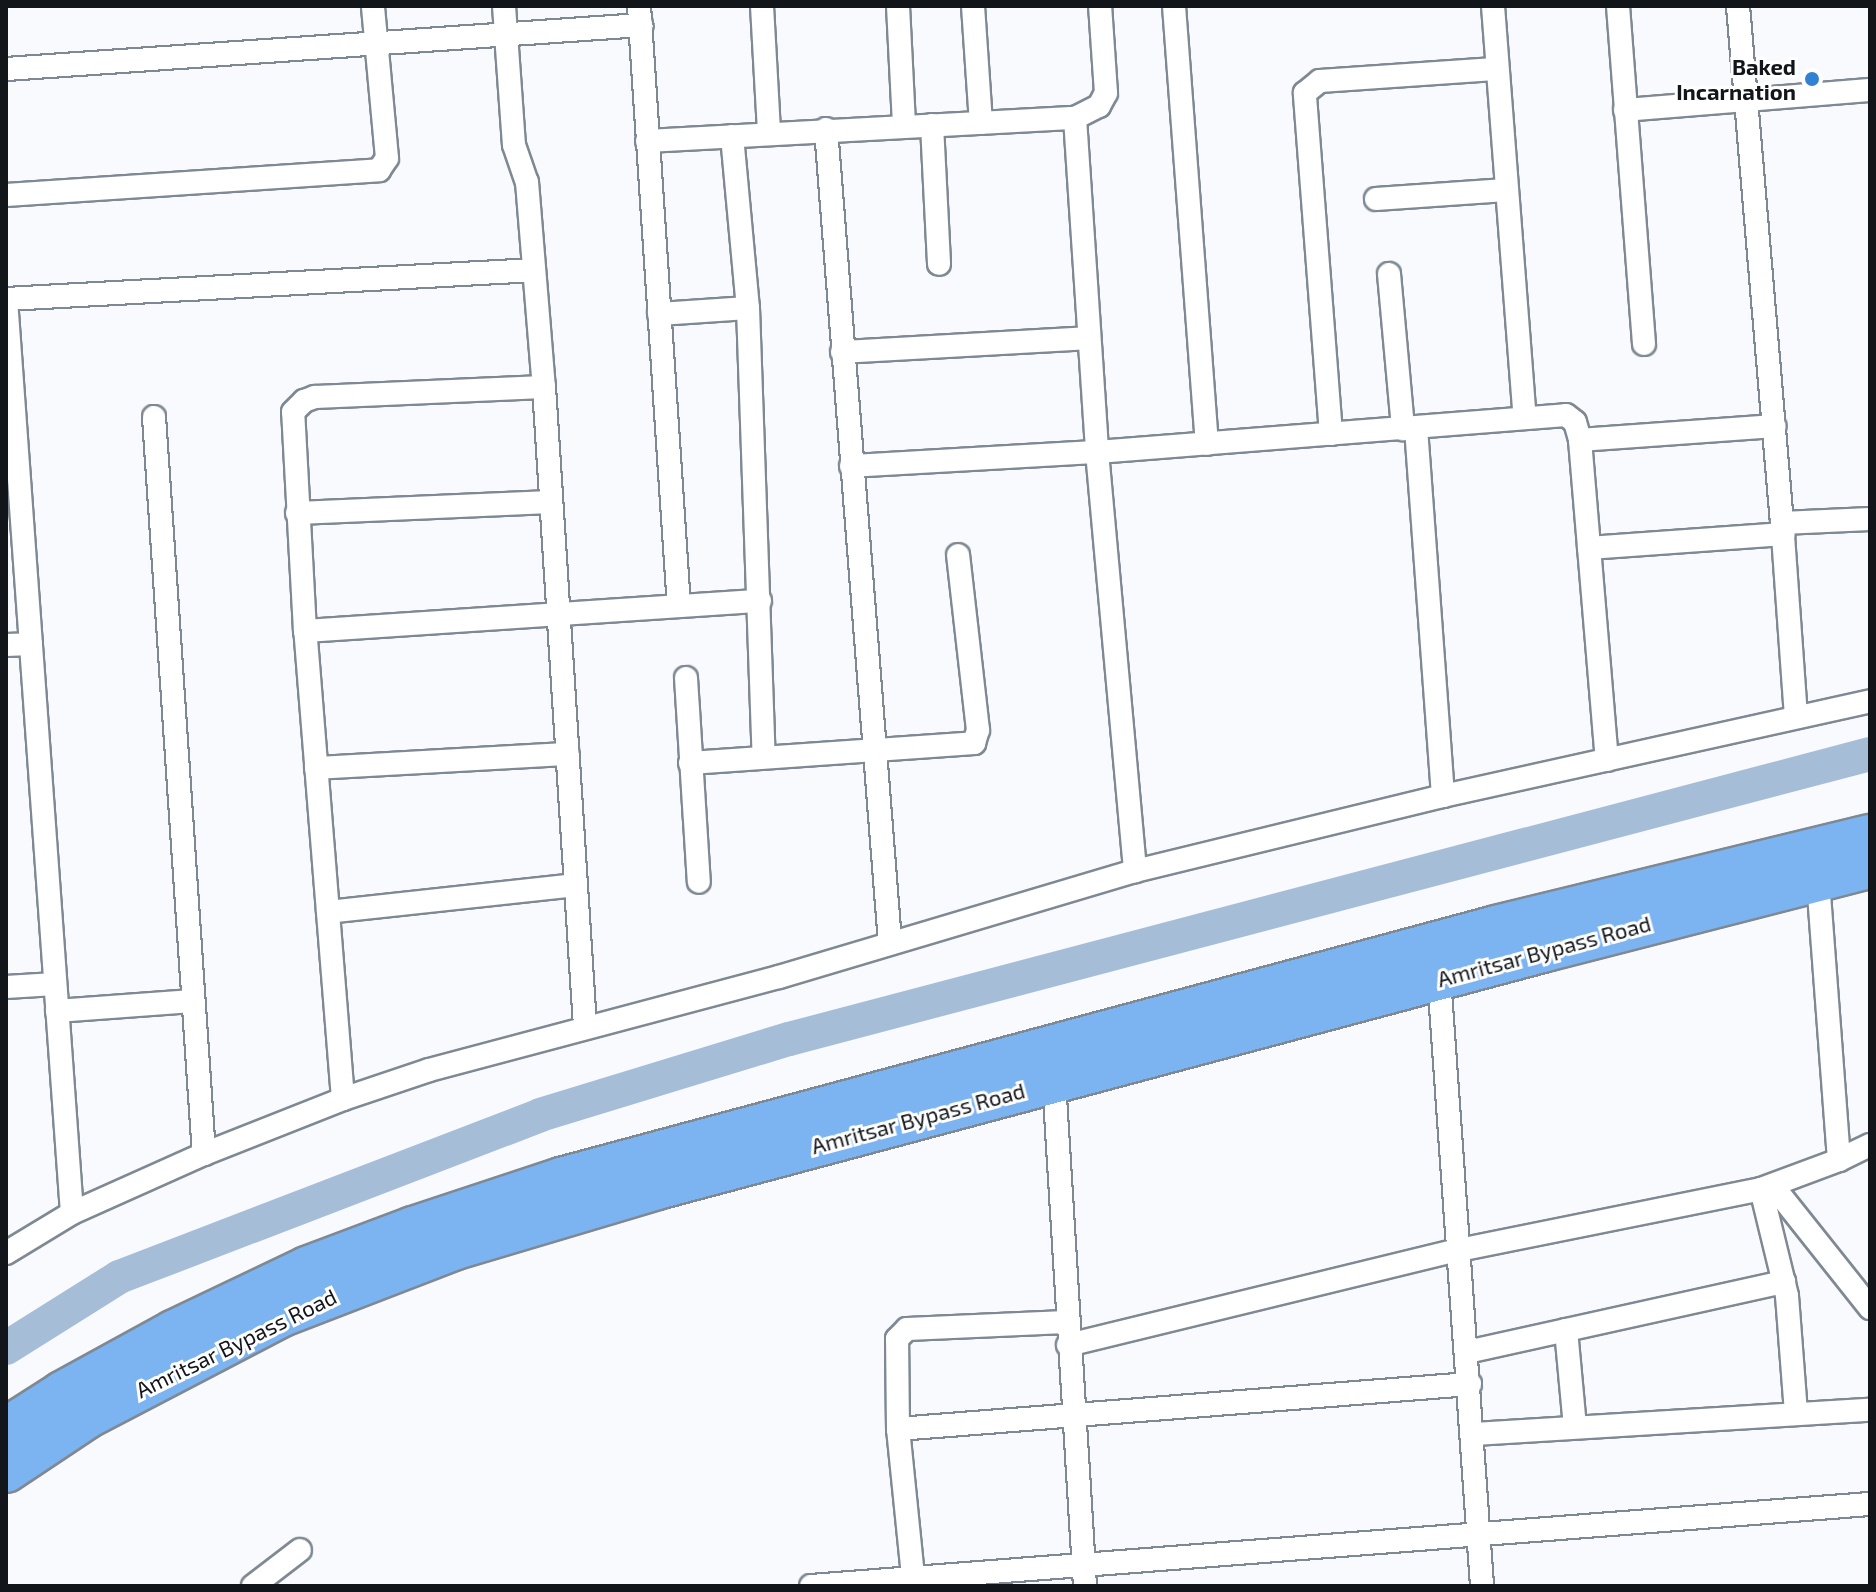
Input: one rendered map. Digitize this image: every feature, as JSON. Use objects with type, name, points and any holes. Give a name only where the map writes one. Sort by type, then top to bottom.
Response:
[{"type":"highway","name":"Amritsar Bypass Road","points":[[6,1429],[62,1393],[173,1332],[307,1268],[413,1228],[561,1179],[1496,927],[1870,836]]},
{"type":"highway","name":"Amritsar Bypass Road","points":[[6,1471],[87,1417],[282,1315],[453,1249],[642,1192],[1439,978],[1870,867]]},
{"type":"street","points":[[6,195],[379,170],[387,158],[373,6]]},
{"type":"street","points":[[504,6],[514,145],[527,182],[544,387],[556,617],[585,1027]]},
{"type":"street","points":[[762,6],[769,133]]},
{"type":"street","points":[[898,6],[904,126]]},
{"type":"street","points":[[973,6],[981,123]]},
{"type":"street","points":[[647,141],[1075,118],[1099,106],[1106,93],[1100,6]]},
{"type":"street","points":[[1174,6],[1207,444]]},
{"type":"street","points":[[1493,6],[1495,69],[1525,418]]},
{"type":"street","points":[[1618,6],[1644,344]]},
{"type":"street","points":[[1738,6],[1783,528],[1796,717]]},
{"type":"street","points":[[6,69],[506,33],[640,16],[679,606]]},
{"type":"street","points":[[1331,434],[1305,93],[1320,81],[1495,69]]},
{"type":"street","points":[[1625,110],[1870,90]]},
{"type":"street","points":[[1075,118],[1097,452],[1135,871]]},
{"type":"street","points":[[932,125],[939,264]]},
{"type":"street","points":[[826,129],[890,943]]},
{"type":"street","points":[[732,136],[748,308],[764,757]]},
{"type":"street","points":[[1376,199],[1506,190]]},
{"type":"street","points":[[72,1213],[9,376],[6,299],[534,270]]},
{"type":"street","points":[[1389,274],[1409,428],[1443,796]]},
{"type":"street","points":[[659,314],[748,308]]},
{"type":"street","points":[[842,352],[1089,338]]},
{"type":"street","points":[[343,1099],[305,631],[291,421],[293,412],[304,401],[315,397],[544,387]]},
{"type":"street","points":[[851,466],[1097,452],[1566,415],[1575,422],[1580,440],[1607,760]]},
{"type":"street","points":[[154,417],[204,1154]]},
{"type":"street","points":[[1580,440],[1774,426]]},
{"type":"street","points":[[297,513],[551,502]]},
{"type":"street","points":[[1589,548],[1870,519]]},
{"type":"street","points":[[690,763],[969,745],[977,740],[958,555]]},
{"type":"street","points":[[305,631],[556,617],[760,601]]},
{"type":"street","points":[[6,645],[31,644]]},
{"type":"street","points":[[686,678],[699,882]]},
{"type":"street","points":[[6,1253],[72,1213],[204,1154],[343,1099],[429,1070],[779,977],[1135,871],[1443,796],[1870,701]]},
{"type":"street","points":[[316,768],[568,754]]},
{"type":"street","points":[[1818,882],[1839,1160]]},
{"type":"street","points":[[328,912],[575,885]]},
{"type":"street","points":[[1439,978],[1482,1586]]},
{"type":"street","points":[[6,987],[55,984]]},
{"type":"street","points":[[57,1011],[192,1001]]},
{"type":"street","points":[[1054,1081],[1066,1322],[1085,1586]]},
{"type":"street","points":[[1068,1345],[1459,1250],[1767,1188],[1870,1145]]},
{"type":"street","points":[[1767,1188],[1784,1282],[1796,1413]]},
{"type":"street","points":[[1767,1188],[1870,1308]]},
{"type":"street","points":[[1467,1352],[1784,1282]]},
{"type":"street","points":[[914,1582],[898,1429],[894,1347],[900,1333],[907,1329],[1066,1322]]},
{"type":"street","points":[[1566,1330],[1575,1427]]},
{"type":"street","points":[[898,1429],[1470,1384]]},
{"type":"street","points":[[1473,1434],[1870,1410]]},
{"type":"street","points":[[811,1586],[914,1582],[1084,1563],[1870,1504]]},
{"type":"street","points":[[253,1586],[300,1550]]},
{"type":"waterway","points":[[6,1348],[119,1277],[540,1115],[789,1039],[1870,754]]},
{"type":"place","name":"Baked Incarnation","points":[[1812,79]]}]
